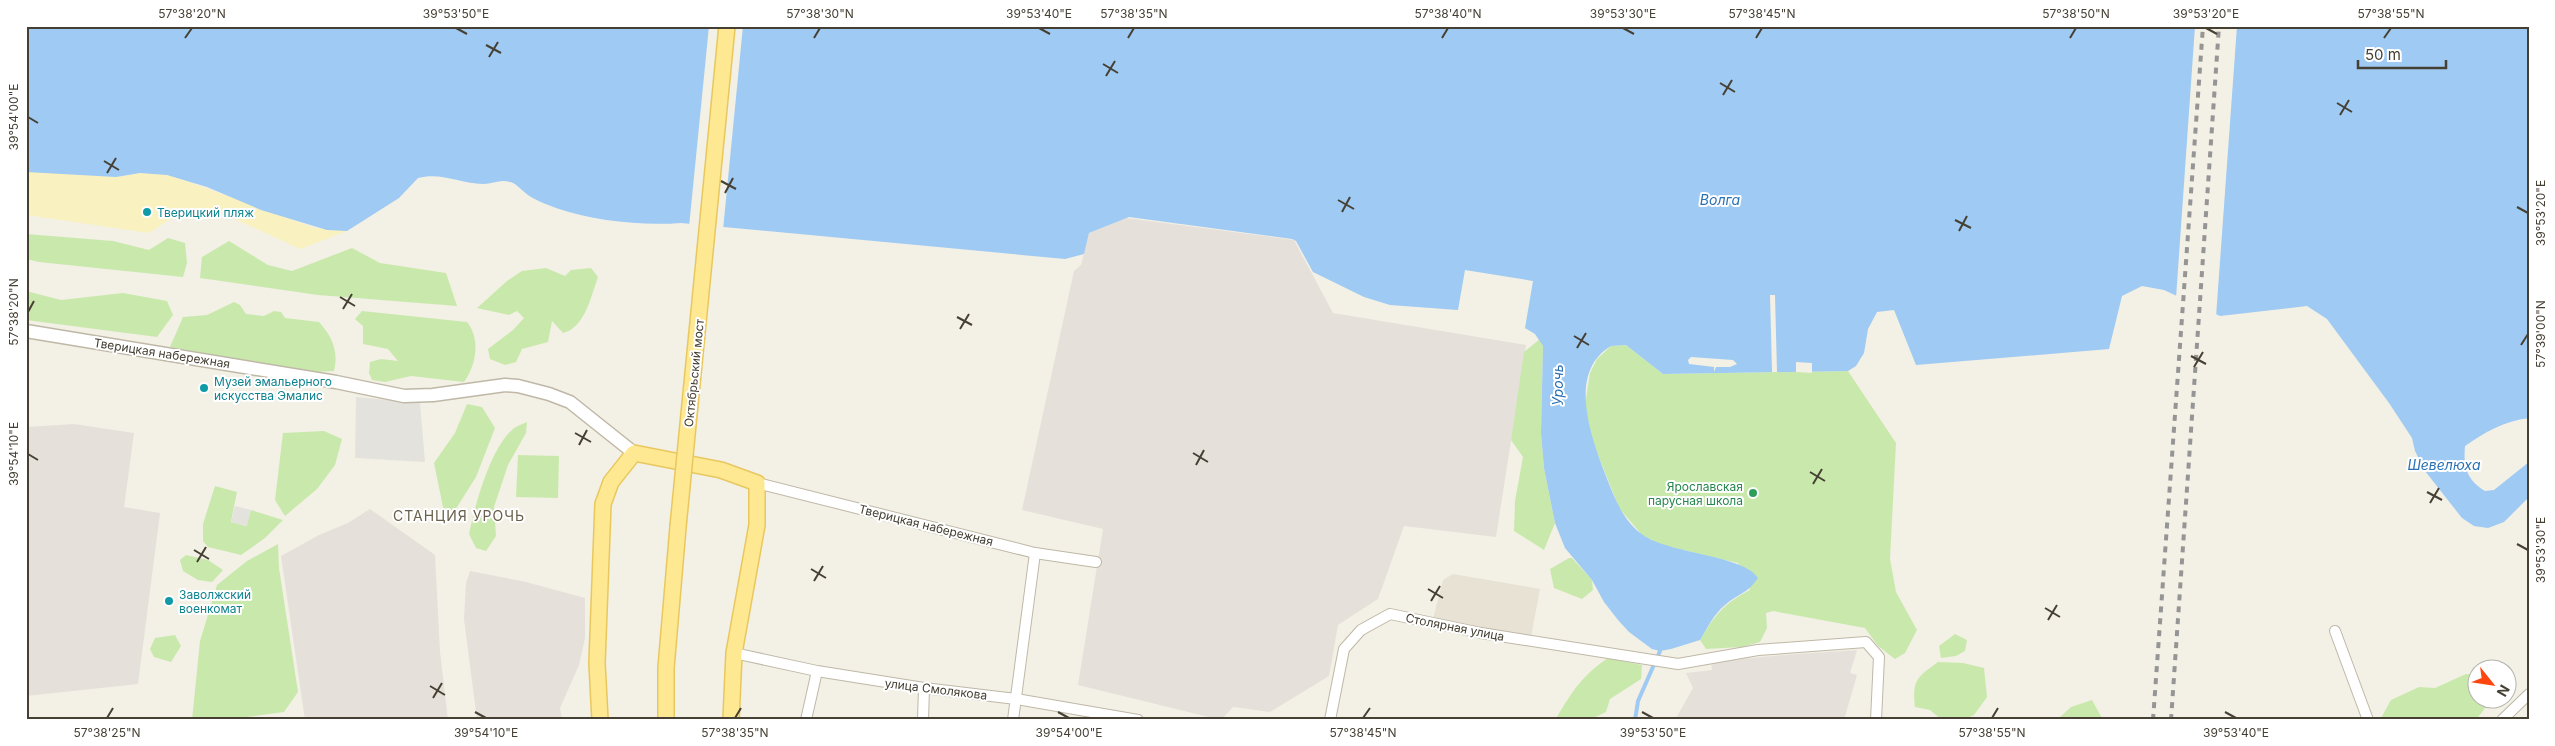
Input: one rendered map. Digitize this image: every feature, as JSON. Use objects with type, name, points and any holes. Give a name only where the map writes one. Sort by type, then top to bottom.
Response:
[{"type":"main road","name":"Октябрьский мост","points":[[666,720],[666,668],[678,527],[727,26]]},
{"type":"main road","points":[[600,720],[598,636],[602,504],[611,482],[634,454],[721,470],[757,484],[755,542],[734,653],[731,720]]},
{"type":"street","name":"Тверицкая набережная","points":[[26,331],[318,379],[404,396],[433,396],[505,385],[518,386],[570,402],[634,454]]},
{"type":"street","name":"Тверицкая набережная","points":[[757,484],[1036,553],[1096,562]]},
{"type":"street","points":[[1013,720],[1036,553]]},
{"type":"street","name":"Столярная улица","points":[[1330,720],[1344,649],[1361,630],[1390,614],[1480,633],[1678,664],[1758,650],[1866,642],[1879,657],[1876,720]]},
{"type":"street","points":[[2335,631],[2368,720]]},
{"type":"street","name":"улица Смолякова","points":[[734,653],[817,671],[924,688],[1016,699],[1138,720]]},
{"type":"street","points":[[806,720],[817,671]]},
{"type":"street","points":[[923,720],[924,688]]},
{"type":"street","points":[[2502,720],[2529,694]]},
{"type":"shaded area","points":[[1126,218],[1294,240],[1333,313],[1526,345],[1496,537],[1404,526],[1378,599],[1338,625],[1329,676],[1270,712],[1233,707],[1221,720],[1078,685],[1103,529],[1022,510],[1074,271],[1081,265],[1089,233]]},
{"type":"shaded area","points":[[356,397],[420,403],[425,462],[355,458]]},
{"type":"shaded area","points":[[74,424],[134,433],[124,507],[160,513],[138,684],[26,696],[26,427]]},
{"type":"shaded area","points":[[235,506],[251,510],[247,526],[231,522]]},
{"type":"shaded area","points":[[370,509],[435,555],[440,652],[448,720],[305,720],[281,556],[319,535],[348,523]]},
{"type":"shaded area","points":[[470,571],[526,582],[585,598],[585,638],[579,665],[560,708],[562,720],[477,720],[464,619],[466,583]]},
{"type":"shaded area","points":[[1453,574],[1540,589],[1531,637],[1433,619],[1443,580]]},
{"type":"shaded area","points":[[1857,650],[1850,673],[1857,675],[1844,720],[1675,720],[1693,688],[1686,673],[1712,670],[1711,662]]},
{"type":"green space","points":[[26,234],[113,241],[149,250],[168,238],[185,243],[187,263],[183,277],[39,262],[26,259]]},
{"type":"green space","points":[[229,241],[268,265],[292,271],[352,248],[380,263],[446,273],[457,306],[318,295],[200,278],[202,257]]},
{"type":"green space","points":[[546,268],[565,276],[571,270],[591,268],[598,277],[590,302],[582,318],[571,330],[563,333],[552,321],[548,342],[522,349],[516,362],[505,365],[490,359],[488,349],[513,330],[524,318],[517,311],[509,315],[477,308],[507,281],[522,271]]},
{"type":"green space","points":[[26,291],[61,300],[123,293],[167,301],[173,315],[157,337],[26,320]]},
{"type":"green space","points":[[234,302],[240,305],[246,314],[264,316],[274,311],[281,312],[285,318],[319,322],[328,333],[335,351],[334,371],[313,372],[170,347],[183,317],[207,315]]},
{"type":"green space","points":[[362,311],[467,322],[474,336],[475,344],[474,360],[468,376],[464,382],[411,376],[385,382],[372,380],[369,373],[370,362],[381,359],[398,361],[388,349],[363,344],[363,326],[355,319]]},
{"type":"green space","points":[[1540,339],[1543,346],[1541,433],[1544,468],[1555,523],[1544,550],[1514,531],[1515,501],[1523,457],[1511,440],[1524,352]]},
{"type":"green space","name":"Ярославская парусная школа","points":[[1626,345],[1663,374],[1848,371],[1896,443],[1890,559],[1896,592],[1917,630],[1905,653],[1895,659],[1878,646],[1865,628],[1773,611],[1766,613],[1767,628],[1760,642],[1742,647],[1706,649],[1700,640],[1715,617],[1726,605],[1750,590],[1738,563],[1662,545],[1642,535],[1619,508],[1591,437],[1585,405],[1590,373],[1597,359],[1611,346]]},
{"type":"green space","points":[[467,404],[482,407],[495,428],[476,477],[450,518],[443,507],[434,463],[455,433]]},
{"type":"green space","points":[[527,422],[526,433],[508,465],[494,507],[496,536],[486,551],[476,548],[469,534],[479,493],[491,463],[505,438],[514,428]]},
{"type":"green space","points":[[324,431],[342,439],[335,465],[317,489],[285,516],[275,500],[283,433]]},
{"type":"green space","points":[[518,455],[559,456],[558,498],[516,497]]},
{"type":"green space","points":[[215,486],[237,492],[231,522],[246,526],[251,510],[283,520],[265,538],[241,555],[208,547],[203,541],[203,524]]},
{"type":"green space","points":[[278,544],[279,568],[298,692],[284,712],[225,720],[192,720],[200,641],[217,585],[247,561]]},
{"type":"green space","points":[[186,555],[208,560],[223,570],[212,582],[198,580],[183,571],[180,560]]},
{"type":"green space","points":[[1572,558],[1592,580],[1593,590],[1582,599],[1554,588],[1550,569]]},
{"type":"green space","points":[[1955,634],[1967,640],[1965,651],[1956,656],[1941,658],[1939,646]]},
{"type":"green space","points":[[175,635],[181,646],[171,662],[154,657],[150,649],[155,638]]},
{"type":"green space","points":[[1608,658],[1642,665],[1641,679],[1610,699],[1606,712],[1589,720],[1558,720],[1557,717],[1579,684],[1591,671]]},
{"type":"green space","points":[[1938,662],[1963,663],[1984,668],[1987,697],[1974,715],[1963,720],[1942,720],[1930,710],[1915,707],[1914,691],[1917,680]]},
{"type":"green space","points":[[2468,674],[2468,708],[2485,708],[2476,720],[2380,720],[2391,700],[2419,687],[2435,688]]},
{"type":"green space","points":[[2092,700],[2103,720],[2057,720],[2071,707]]},
{"type":"sand","name":"Тверицкий пляж","points":[[36,171],[116,177],[140,173],[167,174],[315,228],[347,231],[300,249],[226,215],[170,219],[149,233],[26,215],[26,172]]},
{"type":"water","name":"Волга","points":[[26,26],[2529,26],[2529,418],[2503,424],[2465,446],[2465,460],[2470,477],[2485,491],[2494,490],[2529,462],[2529,497],[2504,522],[2488,528],[2474,526],[2462,518],[2425,471],[2415,451],[2412,438],[2389,403],[2327,319],[2307,306],[2220,316],[2164,290],[2142,286],[2122,296],[2109,349],[1916,365],[1894,310],[1877,312],[1868,329],[1864,353],[1856,366],[1848,371],[1663,374],[1626,345],[1611,346],[1598,357],[1590,372],[1586,388],[1586,405],[1593,440],[1615,498],[1624,515],[1643,535],[1655,541],[1738,564],[1750,570],[1758,578],[1718,612],[1700,640],[1660,651],[1652,649],[1629,632],[1618,620],[1604,602],[1592,580],[1565,548],[1555,523],[1544,468],[1541,433],[1543,346],[1535,334],[1525,328],[1533,281],[1465,270],[1458,310],[1390,305],[1364,297],[1313,272],[1296,241],[1292,239],[1129,217],[1089,233],[1084,254],[1065,259],[681,223],[618,222],[556,208],[531,197],[515,184],[509,182],[501,181],[483,184],[435,176],[418,178],[399,198],[347,231],[327,230],[261,210],[207,187],[167,175],[140,173],[116,177],[26,172]]},
{"type":"pier","points":[[709,26],[743,26],[723,230],[689,227]]},
{"type":"pier","points":[[2195,26],[2237,26],[2216,317],[2176,298]]},
{"type":"pier","points":[[1770,295],[1775,295],[1777,372],[1772,372]]},
{"type":"pier","points":[[1691,357],[1733,360],[1737,364],[1730,367],[1716,367],[1714,372],[1714,367],[1689,364],[1688,360]]},
{"type":"pier","points":[[1796,362],[1812,363],[1812,373],[1796,372]]},
{"type":"waterway","name":"Урочь","points":[[1635,720],[1638,701],[1660,651],[1659,647]]},
{"type":"railway","points":[[2153,720],[2203,26]]},
{"type":"railway","points":[[2171,720],[2219,26]]},
{"type":"place","name":"Тверицкий пляж","points":[[147,212]]},
{"type":"place","name":"Музей эмальерного искусства Эмалис","points":[[204,388]]},
{"type":"place","name":"Ярославская парусная школа","points":[[1753,493]]},
{"type":"place","name":"Заволжский военкомат","points":[[169,601]]},
{"type":"district","name":"СТАНЦИЯ УРОЧЬ","points":[[459,515]]},
{"type":"water label","name":"Шевелюха","points":[[2444,464]]}]
